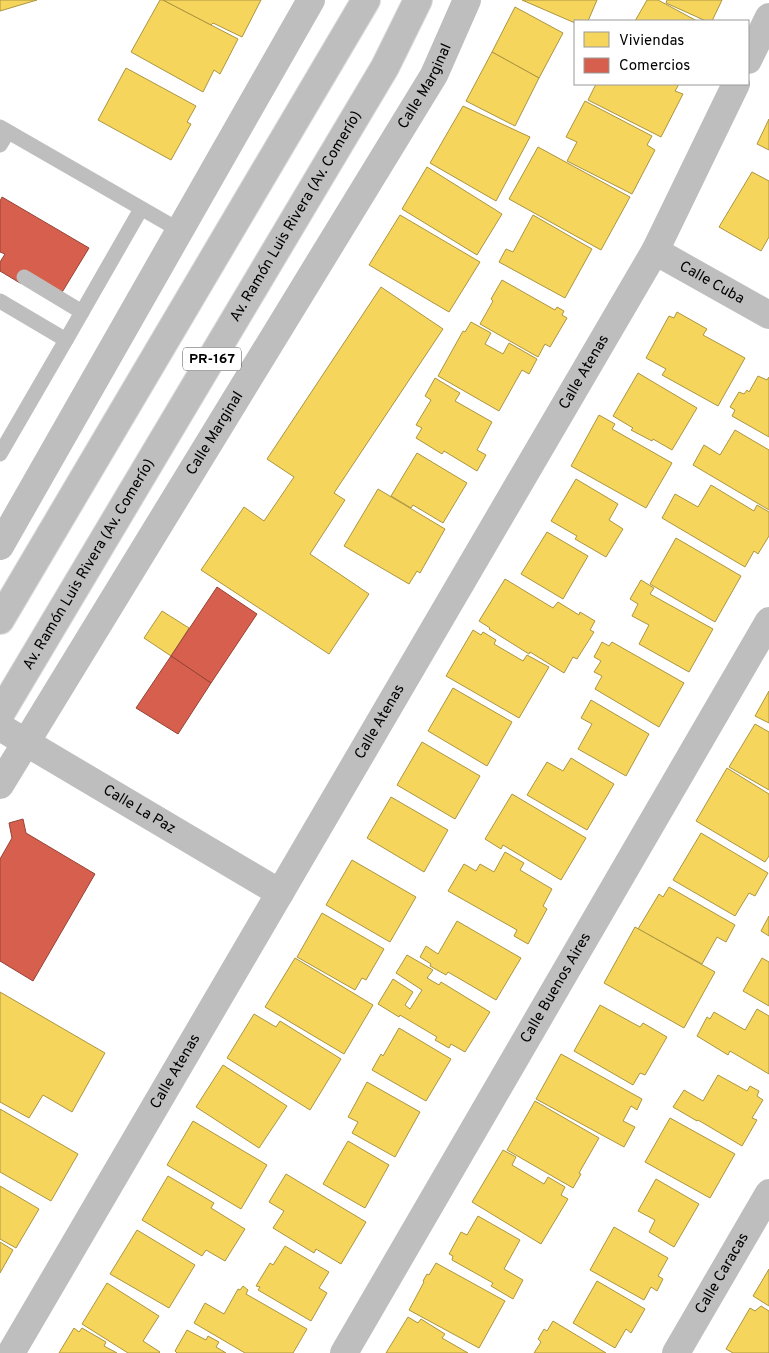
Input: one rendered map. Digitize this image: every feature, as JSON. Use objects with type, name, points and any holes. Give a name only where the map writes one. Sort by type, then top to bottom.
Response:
[{"type":"street","points":[[4,531],[311,0]]},
{"type":"street","name":"PR-167","points":[[0,620],[366,0]]},
{"type":"street","name":"Av. Ramón Luis Rivera (Av. Comerío)","points":[[0,714],[380,76],[418,0]]},
{"type":"street","name":"Calle Marginal","points":[[0,785],[434,75],[467,0]]},
{"type":"street","points":[[749,58],[769,16]]},
{"type":"street","name":"Calle Atenas","points":[[11,1353],[654,250],[736,85]]},
{"type":"street","name":"Calle Cuba","points":[[654,250],[769,315]]},
{"type":"street","name":"Calle Buenos Aires","points":[[344,1353],[769,622]]},
{"type":"street","name":"Calle La Paz","points":[[0,727],[280,894]]},
{"type":"street","name":"Calle Caracas","points":[[676,1353],[769,1193]]},
{"type":"lane","points":[[0,145],[4,129],[179,230]]},
{"type":"lane","points":[[0,454],[141,209]]},
{"type":"lane","points":[[24,277],[82,312]]},
{"type":"lane","points":[[0,301],[66,340]]},
{"type":"building: Viviendas","points":[[0,0],[37,0],[0,11]]},
{"type":"building: Viviendas","points":[[160,0],[238,39],[220,74],[214,70],[203,92],[131,52]]},
{"type":"building: Viviendas","points":[[163,0],[261,0],[242,37],[213,23],[211,25]]},
{"type":"building: Viviendas","points":[[522,0],[597,0],[588,20],[574,20],[574,23]]},
{"type":"building: Viviendas","points":[[647,0],[658,0],[695,20],[636,20]]},
{"type":"building: Viviendas","points":[[667,0],[722,0],[712,20],[704,20],[666,3]]},
{"type":"building: Viviendas","points":[[515,7],[563,33],[539,78],[492,52]]},
{"type":"building: Viviendas","points":[[492,52],[539,78],[515,126],[466,101]]},
{"type":"building: Viviendas","points":[[126,68],[196,106],[187,122],[191,124],[171,160],[98,120]]},
{"type":"building: Viviendas","points":[[596,85],[678,85],[675,91],[683,94],[661,137],[588,100]]},
{"type":"building: Viviendas","points":[[585,101],[652,136],[647,145],[655,150],[632,194],[567,161],[577,142],[566,137]]},
{"type":"building: Viviendas","points":[[463,106],[530,137],[496,201],[430,163]]},
{"type":"building: Viviendas","points":[[769,119],[769,150],[757,144]]},
{"type":"building: Viviendas","points":[[538,147],[630,197],[601,250],[509,199]]},
{"type":"building: Viviendas","points":[[427,167],[502,214],[477,255],[402,209]]},
{"type":"building: Viviendas","points":[[752,172],[769,181],[769,237],[761,251],[719,227]]},
{"type":"building: Viviendas","points":[[400,215],[480,262],[449,312],[369,265]]},
{"type":"building: Viviendas","points":[[533,215],[592,249],[565,298],[499,262],[506,249],[513,252]]},
{"type":"building: Viviendas","points":[[502,280],[555,310],[557,307],[564,311],[562,315],[567,318],[550,347],[545,344],[538,357],[480,324]]},
{"type":"building: Viviendas","points":[[381,287],[443,329],[334,493],[345,500],[310,554],[369,594],[329,654],[201,570],[244,507],[264,521],[294,477],[267,459]]},
{"type":"building: Viviendas","points":[[677,312],[707,329],[703,335],[745,358],[718,406],[662,375],[666,369],[646,358],[669,316],[674,318]]},
{"type":"building: Viviendas","points":[[471,322],[491,333],[485,344],[503,354],[509,343],[537,359],[529,374],[522,370],[499,411],[438,376],[463,331],[465,332]]},
{"type":"building: Viviendas","points":[[638,373],[697,408],[672,450],[653,439],[652,441],[631,430],[633,428],[613,416]]},
{"type":"building: Viviendas","points":[[758,376],[767,380],[769,377],[769,437],[732,416],[735,410],[730,407],[739,392],[744,394],[747,390],[749,392]]},
{"type":"building: Viviendas","points":[[435,378],[460,393],[455,401],[492,422],[477,450],[486,455],[477,471],[444,451],[442,454],[416,438],[422,428],[416,425],[431,400],[425,396]]},
{"type":"building: Viviendas","points":[[599,415],[615,424],[612,429],[672,463],[646,508],[571,466]]},
{"type":"building: Viviendas","points":[[735,430],[769,450],[769,510],[693,465],[704,445],[720,455]]},
{"type":"building: Viviendas","points":[[417,453],[467,483],[443,523],[413,505],[411,508],[391,496]]},
{"type":"building: Viviendas","points":[[576,479],[618,504],[609,520],[623,529],[606,557],[575,539],[577,536],[551,521]]},
{"type":"building: Viviendas","points":[[711,485],[754,511],[757,505],[769,512],[769,536],[758,554],[754,551],[745,567],[662,518],[675,494],[698,507]]},
{"type":"building: Viviendas","points":[[378,489],[445,529],[420,573],[417,571],[409,584],[344,546]]},
{"type":"building: Viviendas","points":[[547,532],[588,556],[563,599],[521,574]]},
{"type":"building: Viviendas","points":[[676,538],[741,576],[715,622],[650,584]]},
{"type":"building: Viviendas","points":[[505,579],[553,608],[558,602],[579,615],[580,612],[595,621],[590,630],[594,632],[577,659],[573,657],[564,673],[530,652],[529,654],[479,621]]},
{"type":"building: Viviendas","points":[[641,580],[654,588],[650,594],[713,629],[689,672],[639,644],[649,625],[632,616],[638,604],[630,599]]},
{"type":"building: Viviendas","points":[[162,611],[189,628],[171,656],[144,638]]},
{"type":"building: Viviendas","points":[[473,630],[481,635],[483,632],[496,640],[494,644],[523,661],[527,655],[549,667],[519,718],[446,676]]},
{"type":"building: Viviendas","points":[[602,642],[609,646],[612,642],[684,683],[659,727],[595,689],[602,676],[594,672],[601,661],[594,657]]},
{"type":"building: Viviendas","points":[[453,688],[512,722],[487,766],[428,731]]},
{"type":"building: Viviendas","points":[[769,691],[769,723],[755,716]]},
{"type":"building: Viviendas","points":[[591,700],[649,734],[626,776],[578,749],[592,724],[581,718]]},
{"type":"building: Viviendas","points":[[755,724],[769,732],[769,790],[729,767]]},
{"type":"building: Viviendas","points":[[422,742],[480,776],[455,819],[397,785]]},
{"type":"building: Viviendas","points":[[571,758],[614,784],[587,830],[527,795],[547,762],[563,771]]},
{"type":"building: Viviendas","points":[[727,768],[769,794],[769,856],[765,862],[696,821]]},
{"type":"building: Viviendas","points":[[512,794],[586,838],[561,880],[503,845],[501,849],[485,839]]},
{"type":"building: Viviendas","points":[[391,797],[448,830],[424,872],[367,838]]},
{"type":"building: Viviendas","points":[[701,833],[768,873],[755,896],[749,893],[735,916],[673,880]]},
{"type":"building: Viviendas","points":[[505,852],[524,863],[520,870],[552,889],[543,906],[547,909],[528,944],[514,936],[517,930],[448,891],[464,864],[476,871],[480,864],[494,872]]},
{"type":"building: Viviendas","points":[[352,860],[416,897],[390,942],[326,905]]},
{"type":"building: Viviendas","points":[[669,887],[735,925],[726,942],[717,937],[702,964],[638,929],[659,894],[663,897]]},
{"type":"building: Viviendas","points":[[322,913],[384,949],[366,980],[362,978],[355,990],[297,957]]},
{"type":"building: Viviendas","points":[[769,916],[769,936],[761,931]]},
{"type":"building: Viviendas","points":[[457,921],[521,958],[496,1000],[448,972],[446,975],[430,966],[431,964],[420,957],[426,946],[438,954]]},
{"type":"building: Viviendas","points":[[635,927],[715,972],[684,1028],[604,983]]},
{"type":"building: Viviendas","points":[[407,955],[433,970],[427,978],[439,985],[441,982],[490,1012],[465,1052],[451,1044],[449,1048],[435,1040],[437,1037],[378,1004],[393,979],[413,992],[405,1005],[410,1009],[422,990],[396,973]]},
{"type":"building: Viviendas","points":[[295,958],[373,1005],[344,1054],[265,1007]]},
{"type":"building: Viviendas","points":[[762,958],[769,962],[769,1006],[743,991]]},
{"type":"building: Viviendas","points":[[0,992],[105,1053],[72,1112],[43,1095],[29,1118],[0,1102]]},
{"type":"building: Viviendas","points":[[600,1005],[640,1027],[643,1023],[667,1037],[645,1075],[640,1073],[633,1085],[574,1051]]},
{"type":"building: Viviendas","points":[[757,1009],[769,1016],[769,1074],[730,1051],[728,1055],[697,1036],[707,1017],[710,1019],[714,1012],[745,1030]]},
{"type":"building: Viviendas","points":[[254,1014],[276,1027],[280,1021],[341,1059],[310,1110],[227,1058]]},
{"type":"building: Viviendas","points":[[399,1028],[451,1059],[426,1101],[372,1070],[381,1054],[383,1056]]},
{"type":"building: Viviendas","points":[[561,1054],[642,1099],[637,1110],[631,1106],[623,1121],[635,1127],[624,1147],[536,1099]]},
{"type":"building: Viviendas","points":[[223,1065],[287,1106],[259,1148],[196,1107]]},
{"type":"building: Viviendas","points":[[718,1075],[747,1091],[750,1086],[759,1091],[757,1096],[763,1100],[752,1118],[757,1120],[742,1146],[673,1107],[684,1090],[703,1101]]},
{"type":"building: Viviendas","points":[[367,1082],[420,1112],[395,1157],[352,1133],[358,1122],[348,1117]]},
{"type":"building: Viviendas","points":[[535,1101],[599,1138],[579,1173],[581,1174],[573,1188],[507,1150]]},
{"type":"building: Viviendas","points":[[0,1109],[78,1154],[51,1201],[0,1172]]},
{"type":"building: Viviendas","points":[[670,1118],[735,1154],[710,1198],[645,1162]]},
{"type":"building: Viviendas","points":[[193,1121],[267,1165],[241,1209],[167,1165]]},
{"type":"building: Viviendas","points":[[348,1141],[389,1165],[365,1208],[323,1184]]},
{"type":"building: Viviendas","points":[[503,1150],[516,1157],[512,1165],[544,1184],[548,1177],[565,1187],[561,1195],[568,1199],[541,1244],[472,1202]]},
{"type":"building: Viviendas","points":[[286,1174],[366,1222],[341,1264],[316,1249],[314,1253],[273,1228],[284,1211],[269,1202]]},
{"type":"building: Viviendas","points":[[168,1176],[214,1203],[211,1208],[245,1229],[225,1261],[206,1250],[202,1256],[142,1220]]},
{"type":"building: Viviendas","points":[[656,1179],[699,1204],[674,1247],[649,1232],[655,1220],[638,1211]]},
{"type":"building: Viviendas","points":[[0,1186],[39,1209],[16,1248],[0,1239]]},
{"type":"building: Viviendas","points":[[478,1216],[520,1240],[504,1269],[523,1280],[513,1299],[491,1286],[493,1283],[452,1260],[453,1256],[449,1254],[461,1232],[467,1235]]},
{"type":"building: Viviendas","points":[[614,1227],[668,1258],[658,1276],[663,1279],[657,1291],[651,1287],[644,1300],[590,1270]]},
{"type":"building: Viviendas","points":[[137,1230],[195,1265],[169,1308],[110,1274]]},
{"type":"building: Viviendas","points":[[0,1242],[13,1250],[0,1273]]},
{"type":"building: Viviendas","points":[[285,1246],[329,1272],[319,1288],[327,1293],[311,1321],[258,1290],[260,1287],[256,1286],[270,1263],[273,1265]]},
{"type":"building: Viviendas","points":[[436,1263],[505,1301],[479,1348],[409,1310],[427,1274],[429,1275]]},
{"type":"building: Viviendas","points":[[769,1269],[769,1306],[753,1296]]},
{"type":"building: Viviendas","points":[[597,1281],[645,1309],[631,1333],[626,1329],[615,1348],[573,1323]]},
{"type":"building: Viviendas","points":[[107,1283],[159,1316],[143,1341],[159,1353],[128,1353],[82,1324]]},
{"type":"building: Viviendas","points":[[243,1286],[248,1290],[246,1294],[307,1329],[293,1353],[245,1353],[194,1323],[205,1303],[224,1314],[238,1289],[240,1290]]},
{"type":"building: Viviendas","points":[[761,1306],[769,1311],[769,1353],[733,1353],[726,1349],[750,1308],[755,1311]]},
{"type":"building: Viviendas","points":[[408,1317],[418,1323],[421,1319],[445,1334],[442,1338],[468,1353],[386,1353]]},
{"type":"building: Viviendas","points":[[553,1321],[606,1353],[534,1353],[541,1342],[538,1339],[544,1329],[547,1331]]},
{"type":"building: Viviendas","points":[[74,1328],[79,1332],[82,1328],[106,1342],[104,1346],[117,1353],[59,1353]]},
{"type":"building: Viviendas","points":[[187,1330],[206,1340],[208,1336],[219,1342],[216,1347],[226,1353],[177,1353],[175,1351]]},
{"type":"building: Comercios","points":[[2,197],[89,248],[61,294],[20,283],[0,271],[0,262],[5,254],[0,252],[0,201]]},
{"type":"building: Comercios","points":[[217,587],[257,614],[211,683],[171,656]]},
{"type":"building: Comercios","points":[[171,656],[211,683],[178,734],[136,708]]},
{"type":"building: Comercios","points":[[23,819],[26,833],[95,874],[33,981],[0,961],[0,859],[12,838],[9,823]]}]
